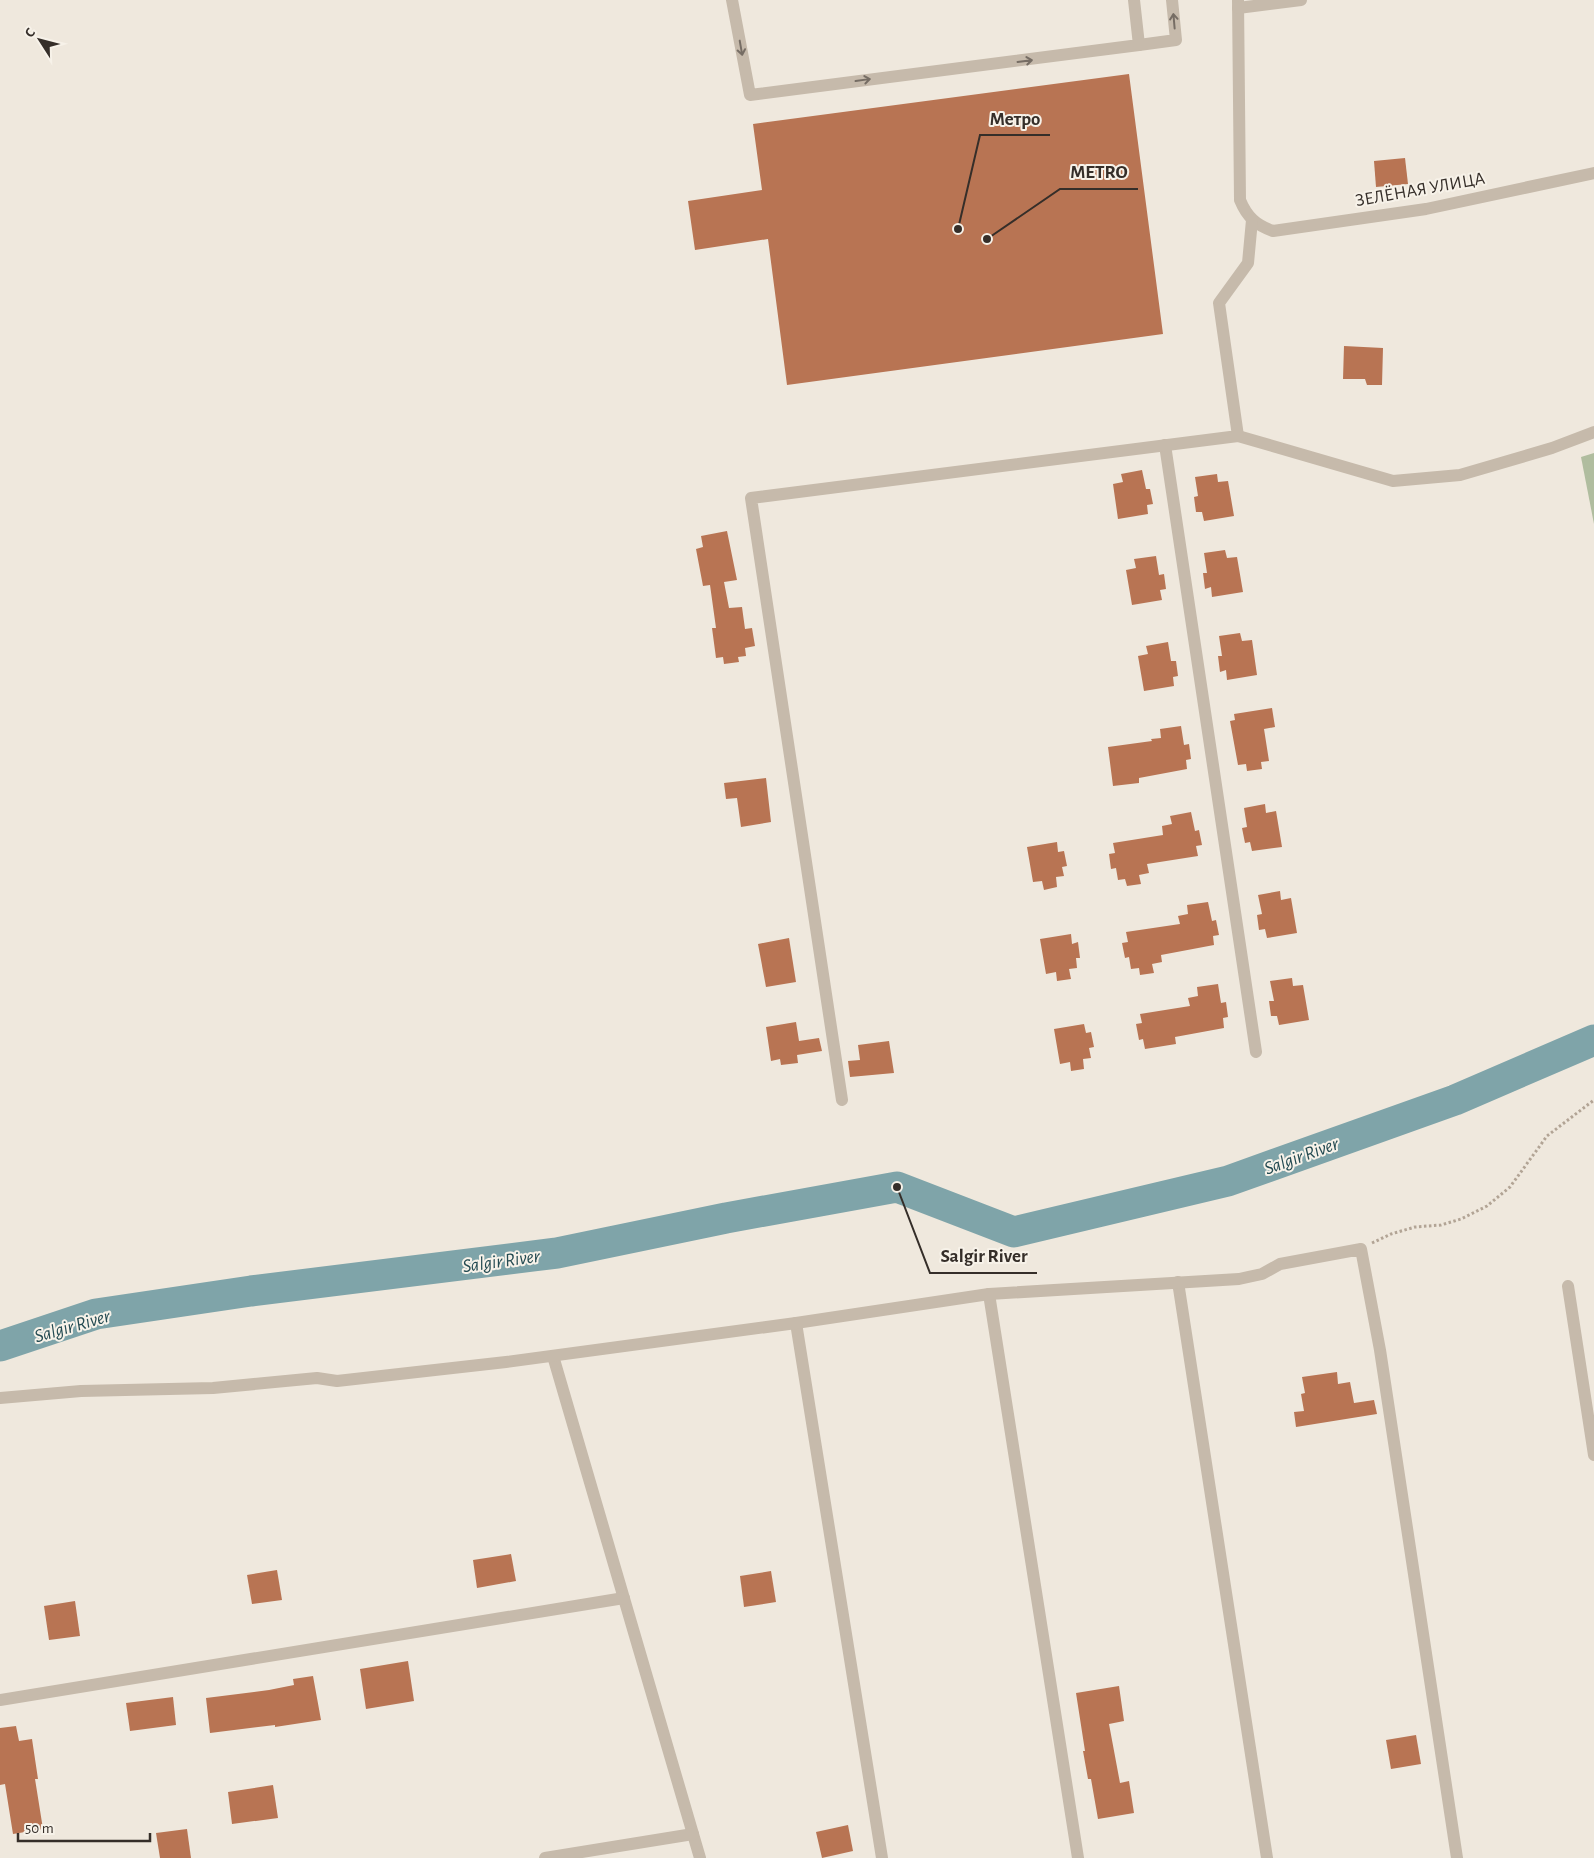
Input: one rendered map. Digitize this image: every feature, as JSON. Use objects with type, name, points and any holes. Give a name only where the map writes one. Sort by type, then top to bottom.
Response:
[{"type":"street","points":[[732,0],[750,95],[1176,40],[1172,0]]},
{"type":"street","points":[[1134,0],[1140,46]]},
{"type":"street","points":[[1238,436],[1219,303],[1248,263],[1252,220],[1240,200],[1238,4],[1301,0]]},
{"type":"street","name":"ЗЕЛЁНАЯ УЛИЦА","points":[[1252,220],[1262,227],[1274,230],[1426,208],[1594,173]]},
{"type":"street","points":[[842,1100],[750,498],[1238,436],[1393,481],[1460,475],[1552,448],[1594,432]]},
{"type":"street","points":[[1165,445],[1256,1052]]},
{"type":"street","points":[[0,1398],[81,1391],[212,1388],[317,1378],[336,1380],[553,1356],[989,1294],[1239,1279],[1262,1274],[1280,1264],[1361,1249],[1380,1350],[1457,1858]]},
{"type":"street","points":[[1178,1282],[1266,1858]]},
{"type":"street","points":[[1568,1286],[1594,1455]]},
{"type":"street","points":[[989,1294],[1078,1858]]},
{"type":"street","points":[[796,1322],[882,1858]]},
{"type":"street","points":[[553,1356],[700,1858]]},
{"type":"street","points":[[0,1700],[624,1598]]},
{"type":"street","points":[[545,1858],[693,1834]]},
{"type":"path","points":[[1361,1249],[1391,1234],[1415,1227],[1441,1225],[1461,1219],[1487,1206],[1510,1187],[1547,1136],[1594,1100]]},
{"type":"green space","points":[[1594,453],[1594,524],[1581,457]]},
{"type":"building","points":[[1129,74],[1163,334],[787,385],[768,239],[695,250],[688,201],[762,190],[753,124]]},
{"type":"building","points":[[1405,158],[1408,184],[1376,187],[1374,161]]},
{"type":"building","points":[[1344,346],[1383,348],[1382,385],[1367,385],[1365,379],[1343,379]]},
{"type":"building","points":[[1142,470],[1146,489],[1150,489],[1153,504],[1147,505],[1148,514],[1118,519],[1113,484],[1123,482],[1121,474]]},
{"type":"building","points":[[1217,474],[1218,482],[1228,481],[1234,516],[1204,521],[1202,512],[1196,512],[1194,497],[1198,496],[1195,477]]},
{"type":"building","points":[[727,531],[737,580],[724,582],[729,608],[742,607],[745,629],[752,628],[755,646],[745,648],[746,656],[738,657],[739,662],[724,664],[723,657],[716,658],[712,628],[716,628],[710,585],[703,586],[696,549],[703,547],[701,536]]},
{"type":"building","points":[[1225,550],[1227,558],[1237,557],[1243,592],[1212,597],[1211,587],[1205,589],[1203,573],[1207,573],[1204,553]]},
{"type":"building","points":[[1156,556],[1159,575],[1164,574],[1166,589],[1160,590],[1162,600],[1132,605],[1126,570],[1136,568],[1134,559]]},
{"type":"building","points":[[1240,633],[1242,641],[1252,640],[1257,675],[1227,680],[1226,670],[1220,672],[1218,656],[1222,656],[1219,636]]},
{"type":"building","points":[[1168,642],[1171,661],[1176,661],[1178,676],[1173,677],[1174,686],[1144,691],[1138,656],[1148,654],[1146,646]]},
{"type":"building","points":[[1272,708],[1275,727],[1264,729],[1269,761],[1261,762],[1262,769],[1247,771],[1246,764],[1238,765],[1230,721],[1235,720],[1234,714]]},
{"type":"building","points":[[1181,726],[1184,745],[1189,744],[1191,759],[1186,760],[1187,769],[1139,778],[1139,783],[1113,786],[1108,747],[1152,741],[1151,739],[1161,738],[1160,729]]},
{"type":"building","points":[[766,778],[771,822],[741,827],[737,798],[726,799],[724,783]]},
{"type":"building","points":[[1265,804],[1266,813],[1276,811],[1282,847],[1252,851],[1250,842],[1245,843],[1242,828],[1247,827],[1244,808]]},
{"type":"building","points":[[1191,812],[1195,831],[1199,830],[1202,845],[1196,846],[1198,856],[1147,864],[1149,873],[1139,875],[1141,884],[1127,886],[1125,879],[1118,880],[1116,868],[1111,869],[1109,854],[1115,853],[1113,843],[1163,835],[1162,826],[1172,824],[1170,816]]},
{"type":"building","points":[[1057,842],[1058,852],[1064,851],[1067,866],[1062,867],[1064,876],[1056,877],[1057,887],[1044,890],[1042,881],[1033,882],[1027,847]]},
{"type":"building","points":[[1280,891],[1281,900],[1291,898],[1297,933],[1267,938],[1265,929],[1259,930],[1257,915],[1262,914],[1258,895]]},
{"type":"building","points":[[1208,902],[1212,921],[1216,920],[1219,935],[1213,936],[1214,945],[1161,955],[1162,962],[1152,964],[1154,973],[1140,975],[1139,968],[1131,969],[1129,957],[1125,958],[1122,943],[1128,942],[1126,932],[1180,924],[1178,916],[1188,914],[1187,905]]},
{"type":"building","points":[[1071,934],[1072,944],[1078,942],[1080,958],[1076,958],[1077,968],[1069,969],[1071,979],[1057,981],[1056,972],[1046,974],[1040,939]]},
{"type":"building","points":[[789,938],[796,982],[766,987],[758,944]]},
{"type":"building","points":[[1292,978],[1293,986],[1303,985],[1309,1020],[1279,1025],[1277,1016],[1271,1016],[1269,1001],[1274,1001],[1270,981]]},
{"type":"building","points":[[1218,984],[1221,1003],[1226,1002],[1228,1017],[1223,1018],[1224,1028],[1175,1037],[1176,1044],[1145,1049],[1143,1039],[1139,1040],[1136,1024],[1142,1023],[1140,1014],[1190,1006],[1188,998],[1198,996],[1197,987]]},
{"type":"building","points":[[796,1022],[799,1041],[819,1038],[822,1051],[797,1055],[798,1063],[781,1065],[780,1059],[771,1061],[766,1027]]},
{"type":"building","points":[[1084,1024],[1086,1033],[1091,1032],[1094,1047],[1089,1048],[1091,1058],[1083,1059],[1084,1069],[1071,1071],[1070,1062],[1060,1064],[1054,1029]]},
{"type":"building","points":[[889,1041],[894,1073],[850,1077],[848,1061],[860,1060],[858,1045]]},
{"type":"building","points":[[1337,1372],[1338,1384],[1350,1382],[1354,1403],[1374,1400],[1377,1414],[1296,1427],[1294,1412],[1304,1411],[1301,1394],[1305,1393],[1302,1377]]},
{"type":"building","points":[[511,1554],[516,1581],[477,1588],[473,1560]]},
{"type":"building","points":[[277,1570],[282,1600],[252,1604],[247,1575]]},
{"type":"building","points":[[771,1571],[776,1602],[744,1607],[740,1576]]},
{"type":"building","points":[[75,1601],[80,1636],[49,1640],[44,1606]]},
{"type":"building","points":[[408,1661],[414,1701],[366,1709],[360,1669]]},
{"type":"building","points":[[313,1676],[321,1720],[275,1727],[275,1725],[210,1733],[206,1698],[294,1685],[293,1679]]},
{"type":"building","points":[[1119,1686],[1124,1721],[1109,1724],[1120,1783],[1129,1781],[1134,1813],[1098,1819],[1091,1779],[1088,1779],[1083,1751],[1085,1751],[1076,1693]]},
{"type":"building","points":[[173,1697],[176,1725],[130,1731],[126,1703]]},
{"type":"building","points":[[16,1726],[19,1741],[32,1739],[38,1779],[35,1779],[43,1829],[13,1834],[5,1784],[0,1785],[0,1728]]},
{"type":"building","points":[[1416,1735],[1421,1764],[1391,1769],[1386,1740]]},
{"type":"building","points":[[273,1785],[278,1818],[232,1824],[228,1792]]},
{"type":"building","points":[[848,1825],[853,1851],[822,1858],[816,1832]]},
{"type":"building","points":[[187,1829],[191,1858],[160,1858],[156,1833]]},
{"type":"waterway","name":"Salgir River","points":[[0,1346],[96,1314],[251,1291],[557,1253],[726,1218],[897,1187],[1014,1232],[1228,1181],[1455,1100],[1594,1040]]},
{"type":"place","name":"Метро","points":[[958,229]]},
{"type":"place","name":"METRO","points":[[987,239]]},
{"type":"place","name":"Salgir River","points":[[897,1187]]}]
